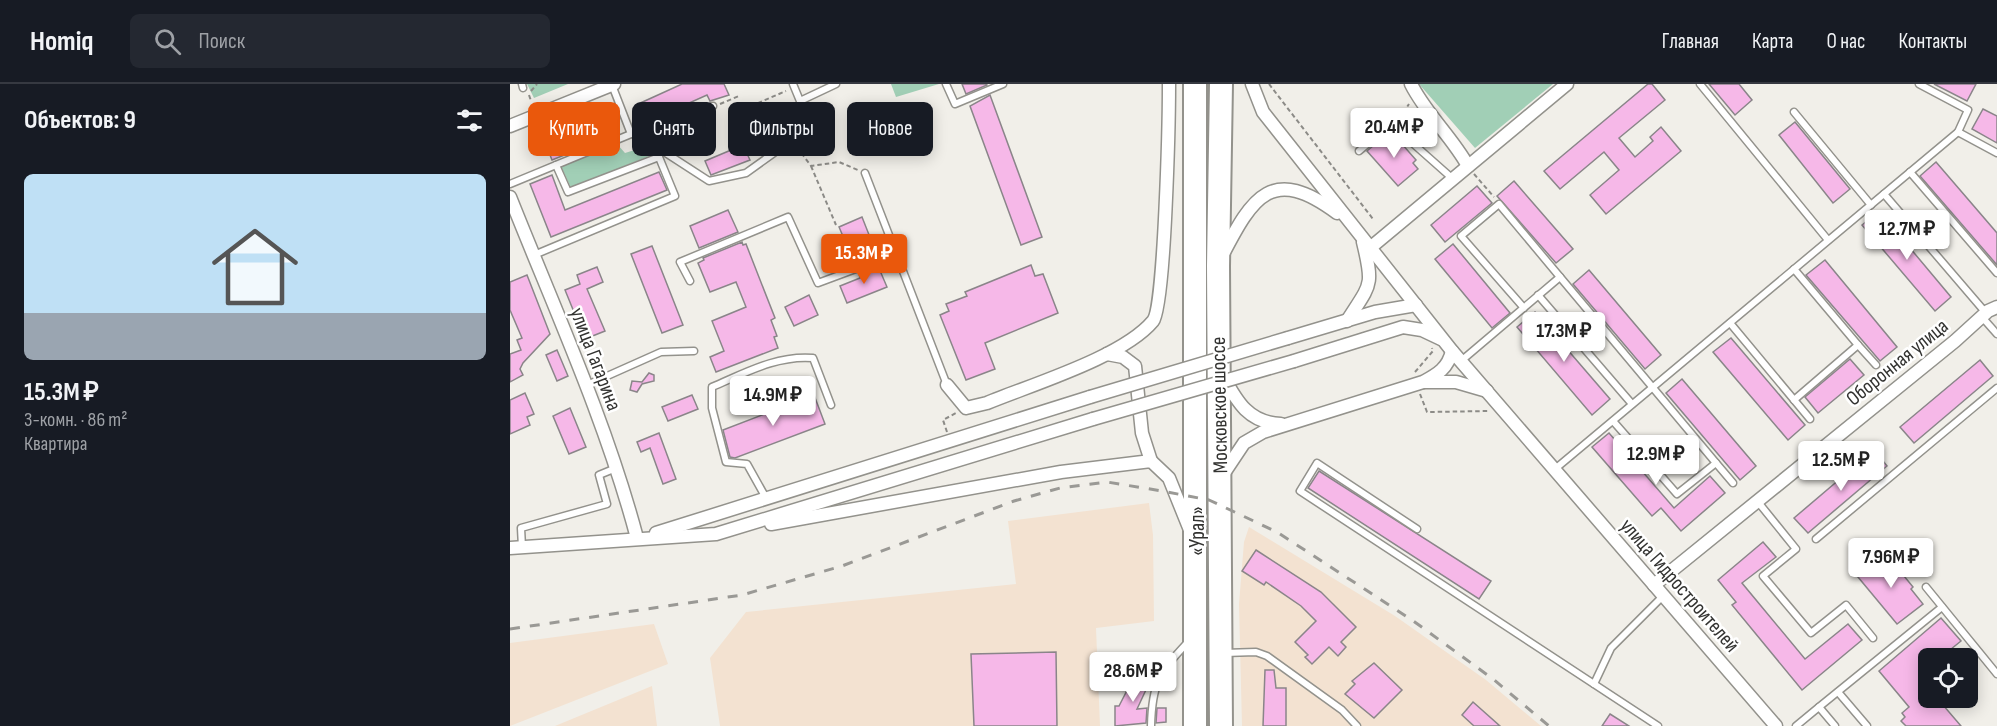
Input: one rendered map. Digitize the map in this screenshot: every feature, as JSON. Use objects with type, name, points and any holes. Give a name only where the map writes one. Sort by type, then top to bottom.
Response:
[{"type":"highway","name":"«Урал»","points":[[1195,84],[1197,548],[1195,726]]},
{"type":"highway","name":"Московское шоссе","points":[[1221,84],[1218,266],[1221,726]]},
{"type":"street","points":[[510,126],[612,84]]},
{"type":"street","points":[[947,385],[966,408],[987,403],[1127,345],[1155,319],[1161,285],[1169,84]]},
{"type":"street","name":"улица Гидростроителей","points":[[1252,84],[1263,112],[1448,346],[1776,726]]},
{"type":"street","points":[[1411,84],[1418,97],[1454,141],[1468,166]]},
{"type":"street","points":[[1347,321],[1369,288],[1370,273],[1366,245],[1452,179],[1567,84]]},
{"type":"street","points":[[1218,266],[1250,206],[1268,192],[1290,188],[1312,195],[1350,223]]},
{"type":"street","name":"улица Гагарина","points":[[510,197],[587,385],[616,467],[637,538]]},
{"type":"street","points":[[637,538],[1090,397],[1375,312],[1416,305]]},
{"type":"street","name":"Оборонная улица","points":[[1654,585],[1984,315],[1997,307]]},
{"type":"street","points":[[716,534],[1403,327],[1422,330],[1448,346],[1449,362],[1444,368],[1419,383],[1311,419],[1285,424],[1263,432],[1244,444],[1220,480]]},
{"type":"street","points":[[1107,354],[1123,357],[1135,366],[1142,433],[1151,461],[1169,478],[1197,548]]},
{"type":"street","points":[[1218,368],[1237,402],[1252,417],[1267,424],[1285,424]]},
{"type":"street","points":[[1419,383],[1456,382],[1488,392]]},
{"type":"street","points":[[516,548],[716,534],[1061,472],[1151,461]]},
{"type":"lane","points":[[510,184],[630,134],[612,84]]},
{"type":"lane","points":[[793,86],[800,101],[836,84]]},
{"type":"lane","points":[[945,84],[955,104],[1003,84]]},
{"type":"lane","points":[[1700,84],[1828,240]]},
{"type":"lane","points":[[1555,469],[1958,132],[1968,110],[1919,84]]},
{"type":"lane","points":[[1794,112],[1871,205]]},
{"type":"lane","points":[[1359,151],[1391,124],[1452,179]]},
{"type":"lane","points":[[1958,132],[1997,153]]},
{"type":"lane","points":[[670,156],[709,181],[746,173],[770,156]]},
{"type":"lane","points":[[533,255],[675,196],[659,157],[568,192],[556,165]]},
{"type":"lane","points":[[1910,172],[1997,273]]},
{"type":"lane","points":[[865,173],[947,385]]},
{"type":"lane","points":[[1884,194],[1984,315],[1997,334]]},
{"type":"lane","points":[[1524,308],[1461,236],[1499,204],[1733,483]]},
{"type":"lane","points":[[690,281],[680,262],[788,217],[818,283],[896,254]]},
{"type":"lane","points":[[1794,269],[1876,365]]},
{"type":"lane","points":[[1461,361],[1560,277]]},
{"type":"lane","points":[[1538,295],[1632,404]]},
{"type":"lane","points":[[1730,323],[1810,419]]},
{"type":"lane","points":[[1794,400],[1858,345]]},
{"type":"lane","points":[[587,385],[662,352],[694,351]]},
{"type":"lane","points":[[766,499],[747,464],[726,462],[712,408],[712,387],[778,360],[795,356],[813,358],[831,405]]},
{"type":"lane","points":[[1816,539],[1997,388]]},
{"type":"lane","points":[[1613,421],[1677,494],[1716,463]]},
{"type":"lane","points":[[1417,529],[1317,463],[1300,491],[1658,726]]},
{"type":"lane","points":[[516,548],[521,528],[607,504],[599,475],[616,467]]},
{"type":"lane","points":[[1757,501],[1796,549],[1763,576],[1804,625],[1811,633],[1846,604],[1873,638]]},
{"type":"lane","points":[[1926,587],[1997,674]]},
{"type":"lane","points":[[1594,684],[1611,648],[1663,595]]},
{"type":"lane","points":[[1796,726],[1942,607]]},
{"type":"lane","points":[[1151,726],[1152,694],[1167,664],[1196,633]]},
{"type":"lane","points":[[1221,653],[1256,652],[1267,656],[1342,710],[1357,726]]},
{"type":"lane","points":[[1838,692],[1868,726]]},
{"type":"lane","points":[[1819,707],[1835,726]]},
{"type":"path","points":[[524,89],[537,84]]},
{"type":"path","points":[[1269,84],[1373,219]]},
{"type":"path","points":[[759,102],[793,86]]},
{"type":"path","points":[[716,105],[739,96]]},
{"type":"path","points":[[1394,126],[1413,99]]},
{"type":"path","points":[[803,156],[810,166],[836,225]]},
{"type":"path","points":[[810,166],[839,162],[865,173]]},
{"type":"path","points":[[1468,166],[1499,204]]},
{"type":"path","points":[[1430,344],[1433,351],[1419,383],[1427,412],[1492,411]]},
{"type":"path","points":[[587,354],[603,378]]},
{"type":"path","points":[[943,420],[947,432]]},
{"type":"shaded area","points":[[1149,503],[1153,535],[1154,621],[1096,628],[1100,726],[720,726],[710,658],[746,612],[1016,584],[1008,521]]},
{"type":"shaded area","points":[[1249,527],[1395,616],[1486,680],[1541,726],[1242,726],[1239,604],[1244,542]]},
{"type":"shaded area","points":[[654,624],[668,664],[510,726],[510,643]]},
{"type":"shaded area","points":[[652,686],[657,726],[555,726]]},
{"type":"green space","points":[[527,84],[568,84],[534,98]]},
{"type":"green space","points":[[891,84],[939,84],[896,97]]},
{"type":"green space","points":[[1419,84],[1553,84],[1475,148]]},
{"type":"green space","points":[[620,147],[625,153],[632,151],[632,156],[649,156],[571,188],[561,166],[586,156],[620,156]]},
{"type":"building","points":[[682,84],[724,84],[729,95],[710,101],[707,95],[691,102],[643,102]]},
{"type":"building","points":[[962,84],[986,84],[987,85],[966,94]]},
{"type":"building","points":[[1648,84],[1652,84],[1665,100],[1619,138],[1635,157],[1653,141],[1650,137],[1661,127],[1681,151],[1606,214],[1590,195],[1619,170],[1604,152],[1560,189],[1544,171]]},
{"type":"building","points":[[1709,84],[1739,84],[1752,100],[1735,115]]},
{"type":"building","points":[[1934,84],[1976,84],[1967,101]]},
{"type":"building","points":[[990,95],[1042,237],[1021,245],[970,106]]},
{"type":"building","points":[[1983,109],[1997,116],[1997,143],[1972,129]]},
{"type":"building","points":[[1795,122],[1850,189],[1833,203],[1779,135]]},
{"type":"building","points":[[1386,135],[1391,140],[1395,136],[1416,160],[1413,163],[1418,169],[1398,186],[1367,151]]},
{"type":"building","points":[[728,151],[728,156],[748,156],[750,160],[711,175],[705,161]]},
{"type":"building","points":[[550,156],[562,156],[552,160]]},
{"type":"building","points":[[1936,162],[1997,233],[1997,265],[1920,176]]},
{"type":"building","points":[[659,172],[667,190],[551,237],[530,184],[552,175],[565,210]]},
{"type":"building","points":[[1514,181],[1573,249],[1556,263],[1497,196]]},
{"type":"building","points":[[1477,186],[1492,203],[1445,242],[1431,225]]},
{"type":"building","points":[[728,210],[738,232],[699,248],[690,226]]},
{"type":"building","points":[[1879,211],[1951,297],[1935,311],[1862,225]]},
{"type":"building","points":[[862,217],[877,255],[855,264],[839,227]]},
{"type":"building","points":[[742,242],[743,245],[746,244],[775,318],[771,320],[777,336],[774,337],[778,348],[716,372],[710,357],[724,351],[712,321],[746,307],[736,282],[710,292],[698,263],[704,260],[703,258]]},
{"type":"building","points":[[1453,244],[1510,313],[1492,328],[1435,259]]},
{"type":"building","points":[[652,246],[683,325],[662,333],[631,254]]},
{"type":"building","points":[[1825,260],[1897,347],[1880,361],[1806,275]]},
{"type":"building","points":[[1031,265],[1035,276],[1043,274],[1058,313],[985,343],[995,369],[966,380],[940,315],[949,311],[946,304],[967,296],[965,292]]},
{"type":"building","points":[[878,266],[887,287],[847,303],[840,286],[860,278],[859,273]]},
{"type":"building","points":[[597,267],[603,282],[587,289],[605,331],[585,339],[565,290],[580,284],[577,275]]},
{"type":"building","points":[[1589,270],[1661,355],[1645,369],[1573,284]]},
{"type":"building","points":[[527,275],[550,334],[523,363],[520,369],[523,375],[510,382],[510,354],[521,350],[517,340],[522,338],[510,310],[510,282]]},
{"type":"building","points":[[809,295],[818,315],[794,326],[785,307]]},
{"type":"building","points":[[1535,312],[1610,399],[1592,415],[1517,327]]},
{"type":"building","points":[[1731,338],[1805,425],[1788,440],[1713,352]]},
{"type":"building","points":[[557,350],[568,376],[557,381],[546,355]]},
{"type":"building","points":[[1850,359],[1864,375],[1818,413],[1805,397]]},
{"type":"building","points":[[1980,360],[1993,376],[1914,443],[1900,427]]},
{"type":"building","points":[[649,373],[654,375],[654,381],[642,384],[637,392],[630,390],[632,381],[642,382]]},
{"type":"building","points":[[1682,379],[1756,466],[1740,480],[1666,393]]},
{"type":"building","points":[[525,393],[534,414],[527,417],[530,425],[510,434],[510,400]]},
{"type":"building","points":[[692,395],[698,409],[668,421],[662,407]]},
{"type":"building","points":[[814,395],[825,424],[735,458],[730,457],[723,430]]},
{"type":"building","points":[[570,408],[586,447],[569,454],[553,416]]},
{"type":"building","points":[[659,433],[676,479],[663,484],[650,448],[641,452],[637,442]]},
{"type":"building","points":[[1609,433],[1674,508],[1710,476],[1725,493],[1681,531],[1661,508],[1652,516],[1592,447]]},
{"type":"building","points":[[1874,450],[1887,466],[1808,533],[1794,518]]},
{"type":"building","points":[[1319,471],[1491,581],[1479,599],[1308,488]]},
{"type":"building","points":[[1763,542],[1776,557],[1742,583],[1805,659],[1848,624],[1862,640],[1802,690],[1732,605],[1736,602],[1718,580]]},
{"type":"building","points":[[1256,550],[1321,592],[1356,627],[1341,642],[1346,647],[1338,656],[1329,647],[1312,664],[1305,657],[1308,655],[1295,642],[1316,621],[1301,606],[1266,582],[1264,585],[1242,571]]},
{"type":"building","points":[[1886,554],[1913,587],[1911,589],[1923,604],[1897,624],[1858,577]]},
{"type":"building","points":[[1941,618],[1961,641],[1952,648],[1918,648],[1918,708],[1946,708],[1961,726],[1906,726],[1901,721],[1905,717],[1902,713],[1909,707],[1879,671]]},
{"type":"building","points":[[1056,652],[1057,726],[974,726],[971,654]]},
{"type":"building","points":[[1374,663],[1402,690],[1374,718],[1345,694],[1355,684],[1352,681]]},
{"type":"building","points":[[1265,670],[1274,670],[1276,688],[1286,688],[1286,726],[1263,726]]},
{"type":"building","points":[[1137,671],[1151,679],[1137,709],[1147,708],[1146,723],[1115,726],[1115,706],[1119,706]]},
{"type":"building","points":[[1473,702],[1500,726],[1474,726],[1462,715]]},
{"type":"building","points":[[1157,708],[1166,708],[1166,722],[1156,723]]},
{"type":"building","points":[[1610,714],[1629,726],[1602,726]]},
{"type":"railway","points":[[510,629],[742,595],[842,566],[1014,501],[1060,488],[1107,482],[1209,500],[1277,532],[1412,620],[1493,679],[1549,726]]}]
